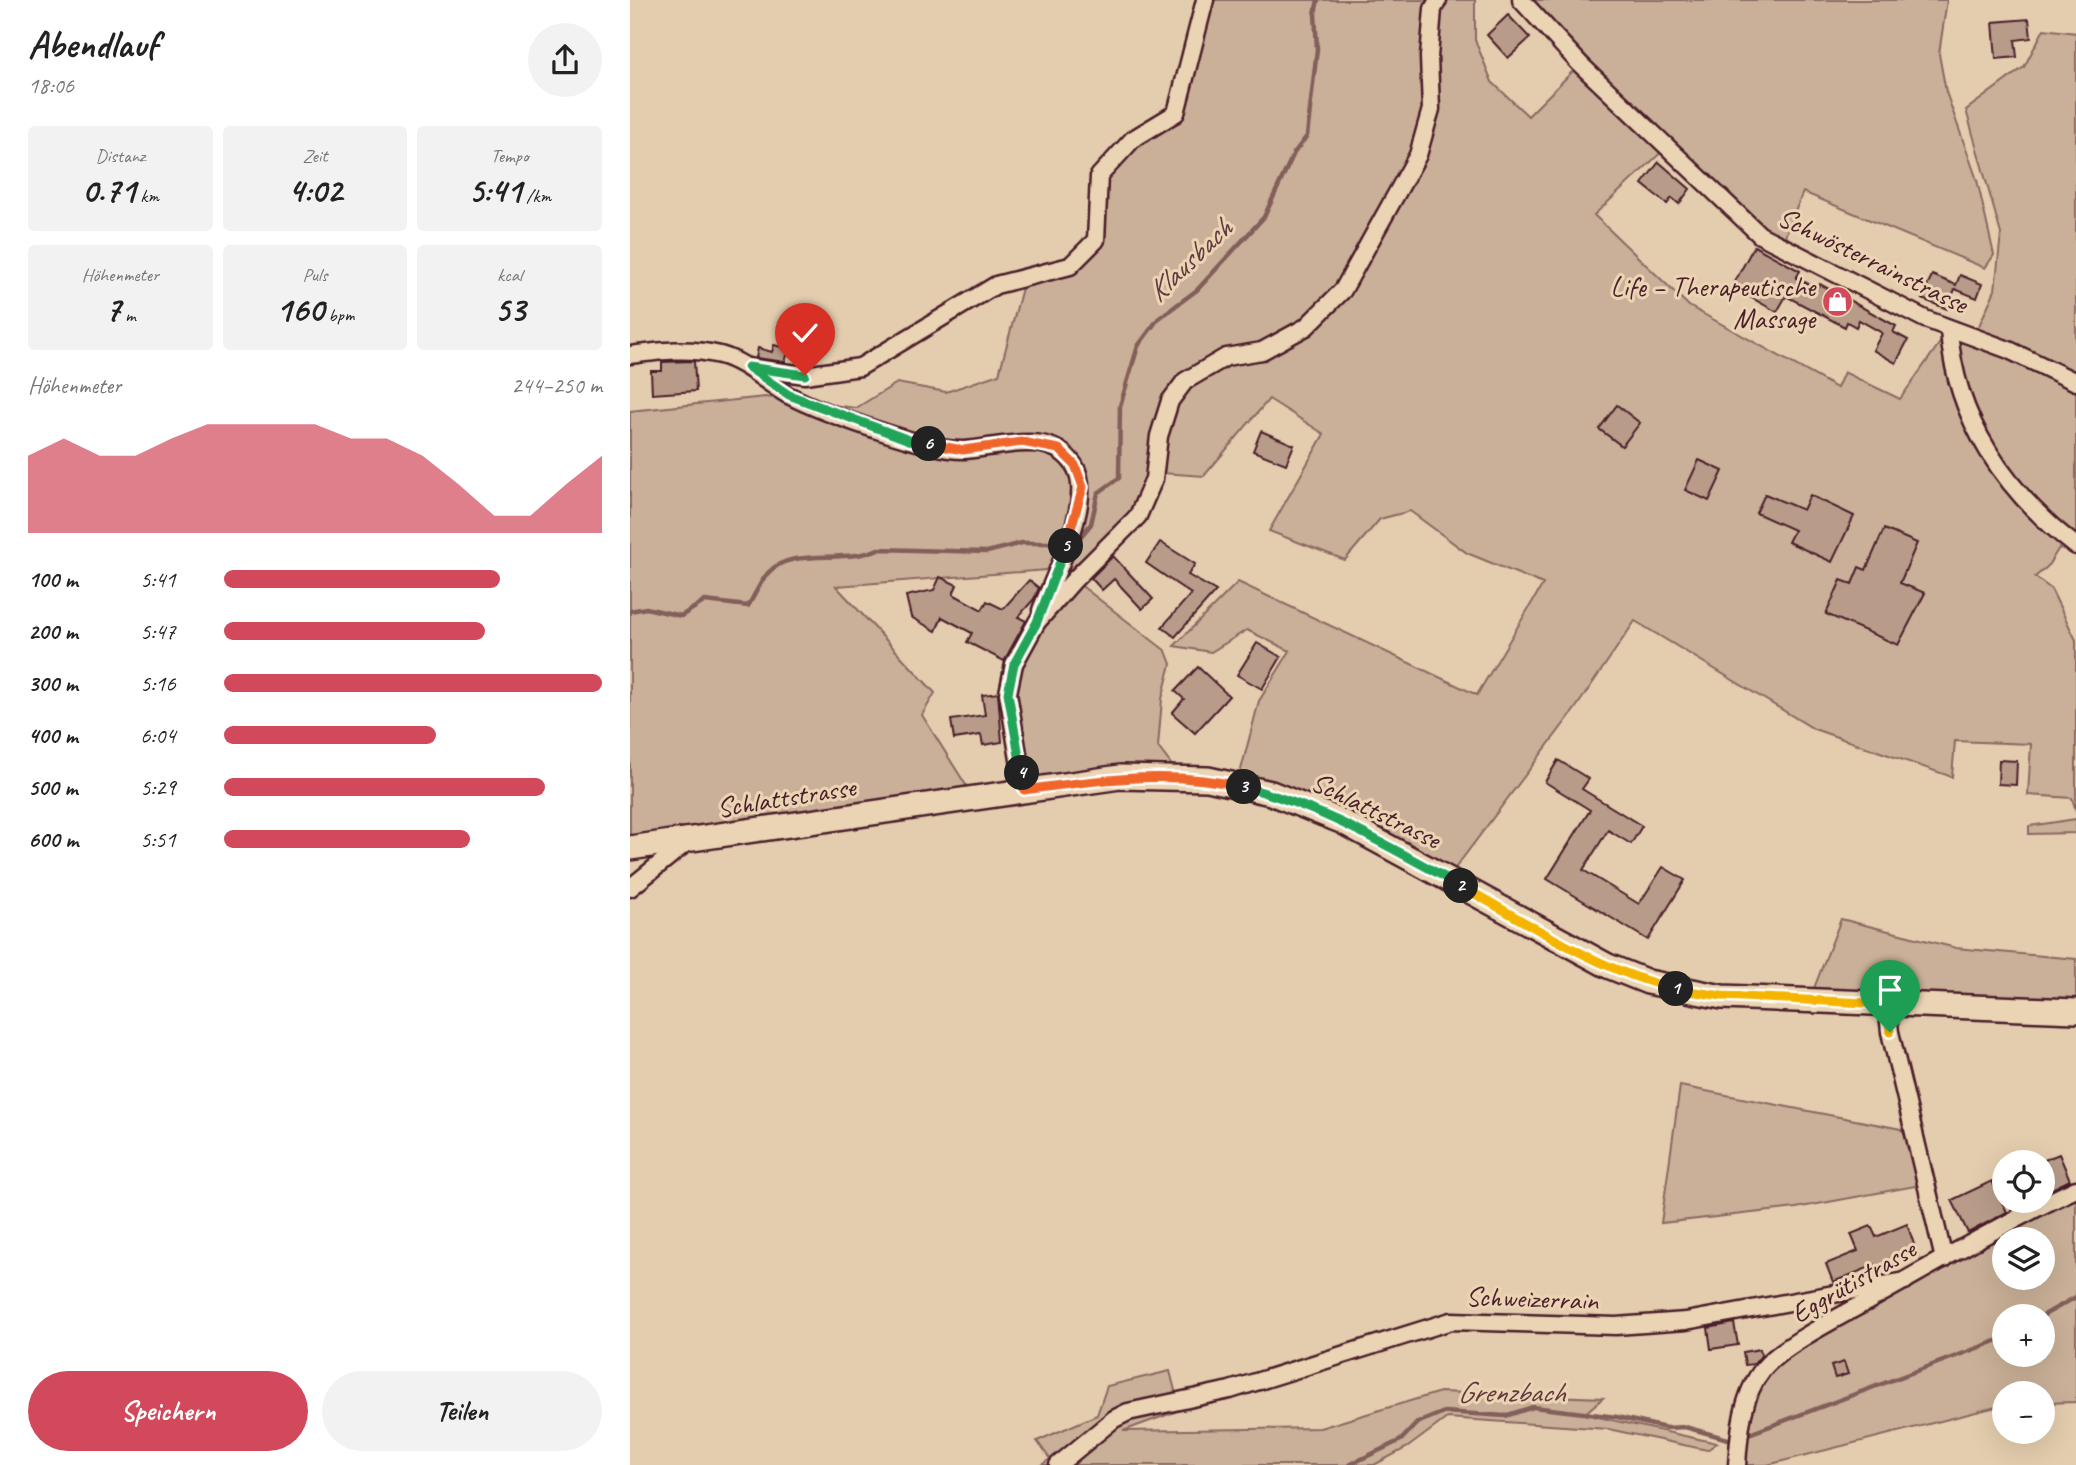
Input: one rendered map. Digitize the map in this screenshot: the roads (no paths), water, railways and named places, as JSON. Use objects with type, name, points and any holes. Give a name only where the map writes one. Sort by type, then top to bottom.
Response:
[{"type":"street","points":[[748,367],[805,375],[860,367],[996,285],[1070,266],[1096,240],[1099,176],[1133,139],[1176,113],[1205,0]]},
{"type":"street","points":[[1037,622],[1073,580],[1138,516],[1154,479],[1160,436],[1170,401],[1185,381],[1226,357],[1262,351],[1306,327],[1343,290],[1418,155],[1431,109],[1429,57],[1433,9],[1438,0]]},
{"type":"street","name":"Schwösterrainstrasse","points":[[1521,0],[1580,64],[1669,145],[1760,235],[1949,330],[2009,350],[2076,382]]},
{"type":"street","points":[[1949,330],[1954,373],[1969,419],[2025,503],[2076,546]]},
{"type":"street","points":[[630,355],[680,349],[721,355],[748,367],[789,395],[909,440],[963,450],[1022,442],[1059,449],[1075,465],[1083,487],[1075,524],[1037,622],[1014,664],[1008,693],[1024,790]]},
{"type":"street","name":"Schlattstrasse","points":[[630,848],[687,842],[1024,790],[1150,775],[1208,779],[1271,793],[1341,821],[1608,966],[1648,982],[1722,996],[2076,1011]]},
{"type":"street","points":[[630,888],[687,842]]},
{"type":"street","name":"Eggrütistrasse","points":[[1737,1465],[1740,1429],[1751,1385],[1764,1366],[1814,1332],[1944,1259],[1890,1032],[1887,1004]]},
{"type":"street","points":[[1944,1259],[2014,1217],[2076,1189]]},
{"type":"street","name":"Schweizerrain","points":[[1058,1465],[1114,1419],[1128,1412],[1230,1390],[1451,1321],[1615,1326],[1686,1321],[1905,1281]]},
{"type":"waterway","name":"Klausbach","points":[[1077,541],[1091,524],[1098,493],[1119,478],[1120,406],[1138,346],[1158,319],[1197,290],[1264,217],[1294,153],[1307,136],[1317,49],[1315,13],[1318,0]]},
{"type":"waterway","name":"Klausbach","points":[[630,611],[646,608],[681,616],[705,601],[748,606],[768,573],[790,560],[851,556],[878,549],[987,552],[1022,543],[1054,543]]},
{"type":"waterway","points":[[2055,1309],[2076,1297]]},
{"type":"waterway","points":[[1749,1434],[1992,1343]]},
{"type":"waterway","name":"Grenzbach","points":[[1349,1465],[1401,1440],[1417,1423],[1444,1412],[1505,1416],[1533,1407],[1617,1417],[1666,1428],[1685,1427],[1728,1439]]},
{"type":"place","name":"Life – Therapeutische Massage","points":[[1838,302]]}]
